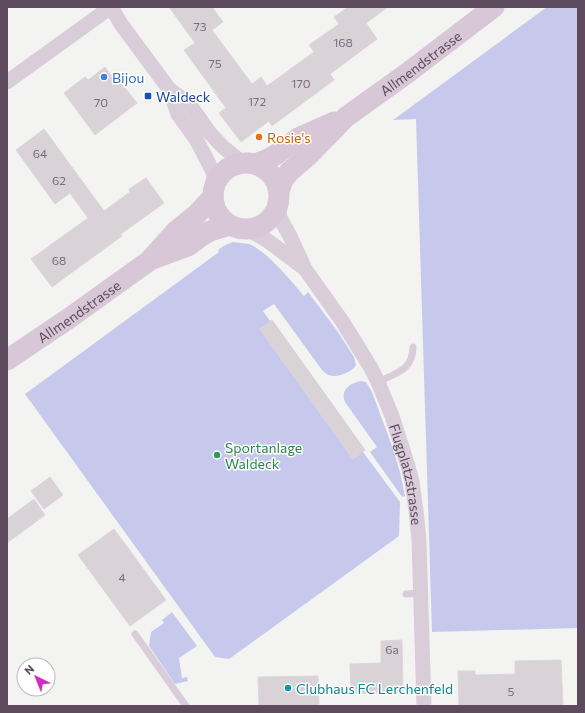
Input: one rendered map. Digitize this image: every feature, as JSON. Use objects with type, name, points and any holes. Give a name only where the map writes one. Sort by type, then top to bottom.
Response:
[{"type":"main road","name":"Allmendstrasse","points":[[278,199],[283,180],[289,172],[309,155],[346,117],[406,74],[494,7]]},
{"type":"main road","name":"Allmendstrasse","points":[[250,164],[266,160],[277,154],[298,138],[346,117]]},
{"type":"main road","points":[[236,164],[250,164],[264,169],[271,175],[276,183],[278,199],[274,212],[263,223],[257,227],[239,227],[224,221],[214,207],[214,190],[220,175],[225,170],[236,164]]},
{"type":"main road","name":"Allmendstrasse","points":[[7,360],[68,319],[149,261],[176,231],[196,215],[214,190]]},
{"type":"main road","name":"Allmendstrasse","points":[[149,261],[188,246],[210,231],[239,227]]},
{"type":"street","points":[[7,82],[111,7],[121,24],[169,89],[190,105],[209,132],[223,146],[239,160],[250,164]]},
{"type":"street","points":[[169,89],[178,114],[196,139],[213,172],[214,190]]},
{"type":"street","name":"Flugplatzstrasse","points":[[278,199],[281,220],[305,269],[342,321],[378,382],[394,422],[408,466],[412,482],[419,540],[413,594],[424,706]]},
{"type":"street","name":"Flugplatzstrasse","points":[[239,227],[259,235],[305,269]]},
{"type":"lane","points":[[378,382],[400,372],[411,360],[413,347]]},
{"type":"lane","points":[[135,634],[186,706]]},
{"type":"shaded area","points":[[547,7],[578,7],[578,628],[432,632],[416,119],[393,120]]},
{"type":"shaded area","name":"Sportanlage Waldeck","points":[[233,242],[249,244],[263,253],[304,296],[308,292],[338,332],[354,357],[356,365],[353,369],[346,373],[330,376],[322,370],[274,304],[263,311],[270,321],[272,320],[365,450],[363,452],[400,502],[399,536],[229,659],[215,657],[25,394],[219,252],[218,250]]},
{"type":"shaded area","points":[[361,381],[366,382],[372,392],[392,446],[400,472],[405,496],[403,497],[370,452],[377,447],[345,402],[344,394],[347,388],[353,383]]},
{"type":"shaded area","points":[[172,612],[197,646],[179,658],[182,678],[187,677],[188,681],[175,684],[149,646],[151,632],[164,623],[162,620]]},
{"type":"building","points":[[169,7],[212,7],[223,22],[212,30],[252,84],[261,77],[267,86],[314,52],[309,45],[339,24],[334,17],[348,7],[388,7],[366,23],[377,39],[330,74],[334,80],[272,126],[269,121],[241,142],[219,113],[226,108],[184,50],[195,43]]},
{"type":"building","points":[[105,67],[112,77],[115,75],[137,103],[95,135],[64,93],[85,77],[88,80]]},
{"type":"building","points":[[44,129],[104,211],[130,192],[129,189],[146,178],[164,203],[52,287],[31,259],[88,218],[70,193],[55,204],[16,150]]},
{"type":"building","points":[[272,320],[365,450],[353,459],[260,329]]},
{"type":"building","points":[[50,477],[63,495],[44,509],[31,491]]},
{"type":"building","points":[[34,499],[45,515],[7,543],[7,519]]},
{"type":"building","points":[[114,529],[166,600],[130,626],[78,555]]},
{"type":"building","points":[[402,640],[403,692],[351,694],[350,664],[381,663],[381,641]]},
{"type":"building","points":[[561,660],[563,706],[459,706],[458,671],[475,671],[475,675],[515,674],[515,661]]},
{"type":"building","name":"Clubhaus FC Lerchenfeld","points":[[318,676],[319,706],[259,706],[258,677]]},
{"type":"place","name":"Bijou","points":[[104,77]]},
{"type":"place","name":"Waldeck","points":[[148,96]]},
{"type":"place","name":"Rosie's","points":[[259,137]]},
{"type":"place","name":"Sportanlage Waldeck","points":[[217,455]]},
{"type":"place","name":"Clubhaus FC Lerchenfeld","points":[[288,688]]}]
